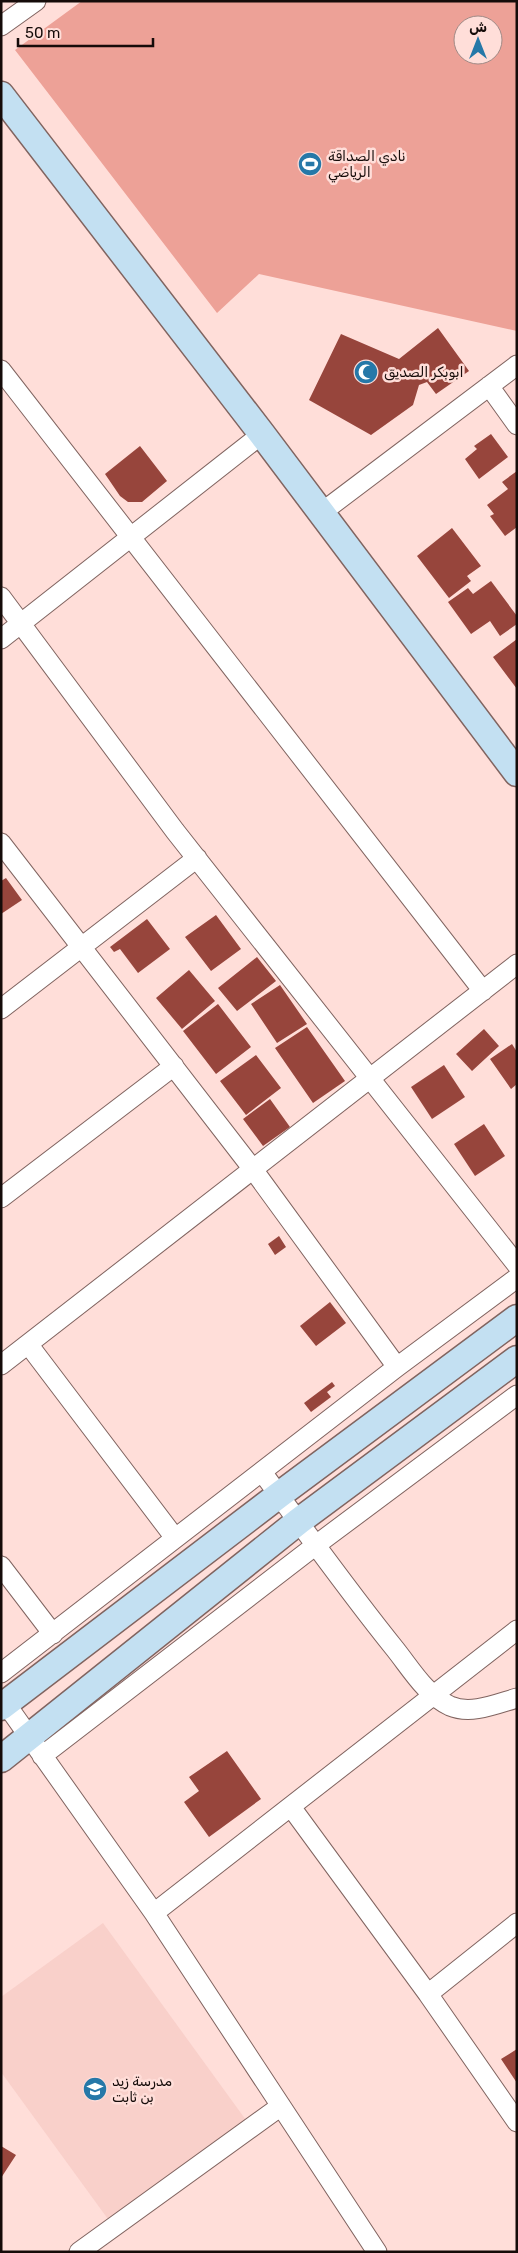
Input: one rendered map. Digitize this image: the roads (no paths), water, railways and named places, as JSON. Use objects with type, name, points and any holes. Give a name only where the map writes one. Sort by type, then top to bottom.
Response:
[{"type":"street","points":[[1,26],[36,1]]},
{"type":"street","points":[[1,95],[262,434],[517,773]]},
{"type":"street","points":[[321,513],[517,365]]},
{"type":"street","points":[[1,370],[483,991]]},
{"type":"street","points":[[489,386],[517,424]]},
{"type":"street","points":[[1,639],[262,434]]},
{"type":"street","points":[[1,597],[174,832],[197,858],[517,1264]]},
{"type":"street","points":[[1,843],[252,1168],[397,1368]]},
{"type":"street","points":[[1,1009],[197,858]]},
{"type":"street","points":[[1,1365],[370,1076],[517,964]]},
{"type":"street","points":[[1,1198],[174,1066]]},
{"type":"street","points":[[1,1673],[174,1538],[517,1278]]},
{"type":"street","points":[[377,2252],[154,1913],[35,1746],[3,1706],[279,1495],[517,1318]]},
{"type":"street","points":[[28,1344],[174,1538]]},
{"type":"street","points":[[35,1746],[299,1521],[517,1359]]},
{"type":"street","points":[[1,1759],[35,1746],[316,1544],[517,1395]]},
{"type":"street","points":[[262,1472],[362,1607],[433,1696],[450,1706],[464,1710],[517,1698]]},
{"type":"street","points":[[1,1566],[53,1634]]},
{"type":"street","points":[[154,1913],[517,1630]]},
{"type":"street","points":[[291,1806],[428,1994],[517,2122]]},
{"type":"street","points":[[428,1994],[517,1923]]},
{"type":"street","points":[[79,2252],[282,2106]]},
{"type":"place","name":"نادي الصداقة الرياضي","points":[[310,164]]},
{"type":"place","name":"ابوبكر الصديق","points":[[366,372]]},
{"type":"place","name":"مدرسة زيد بن ثابت","points":[[95,2089]]}]
